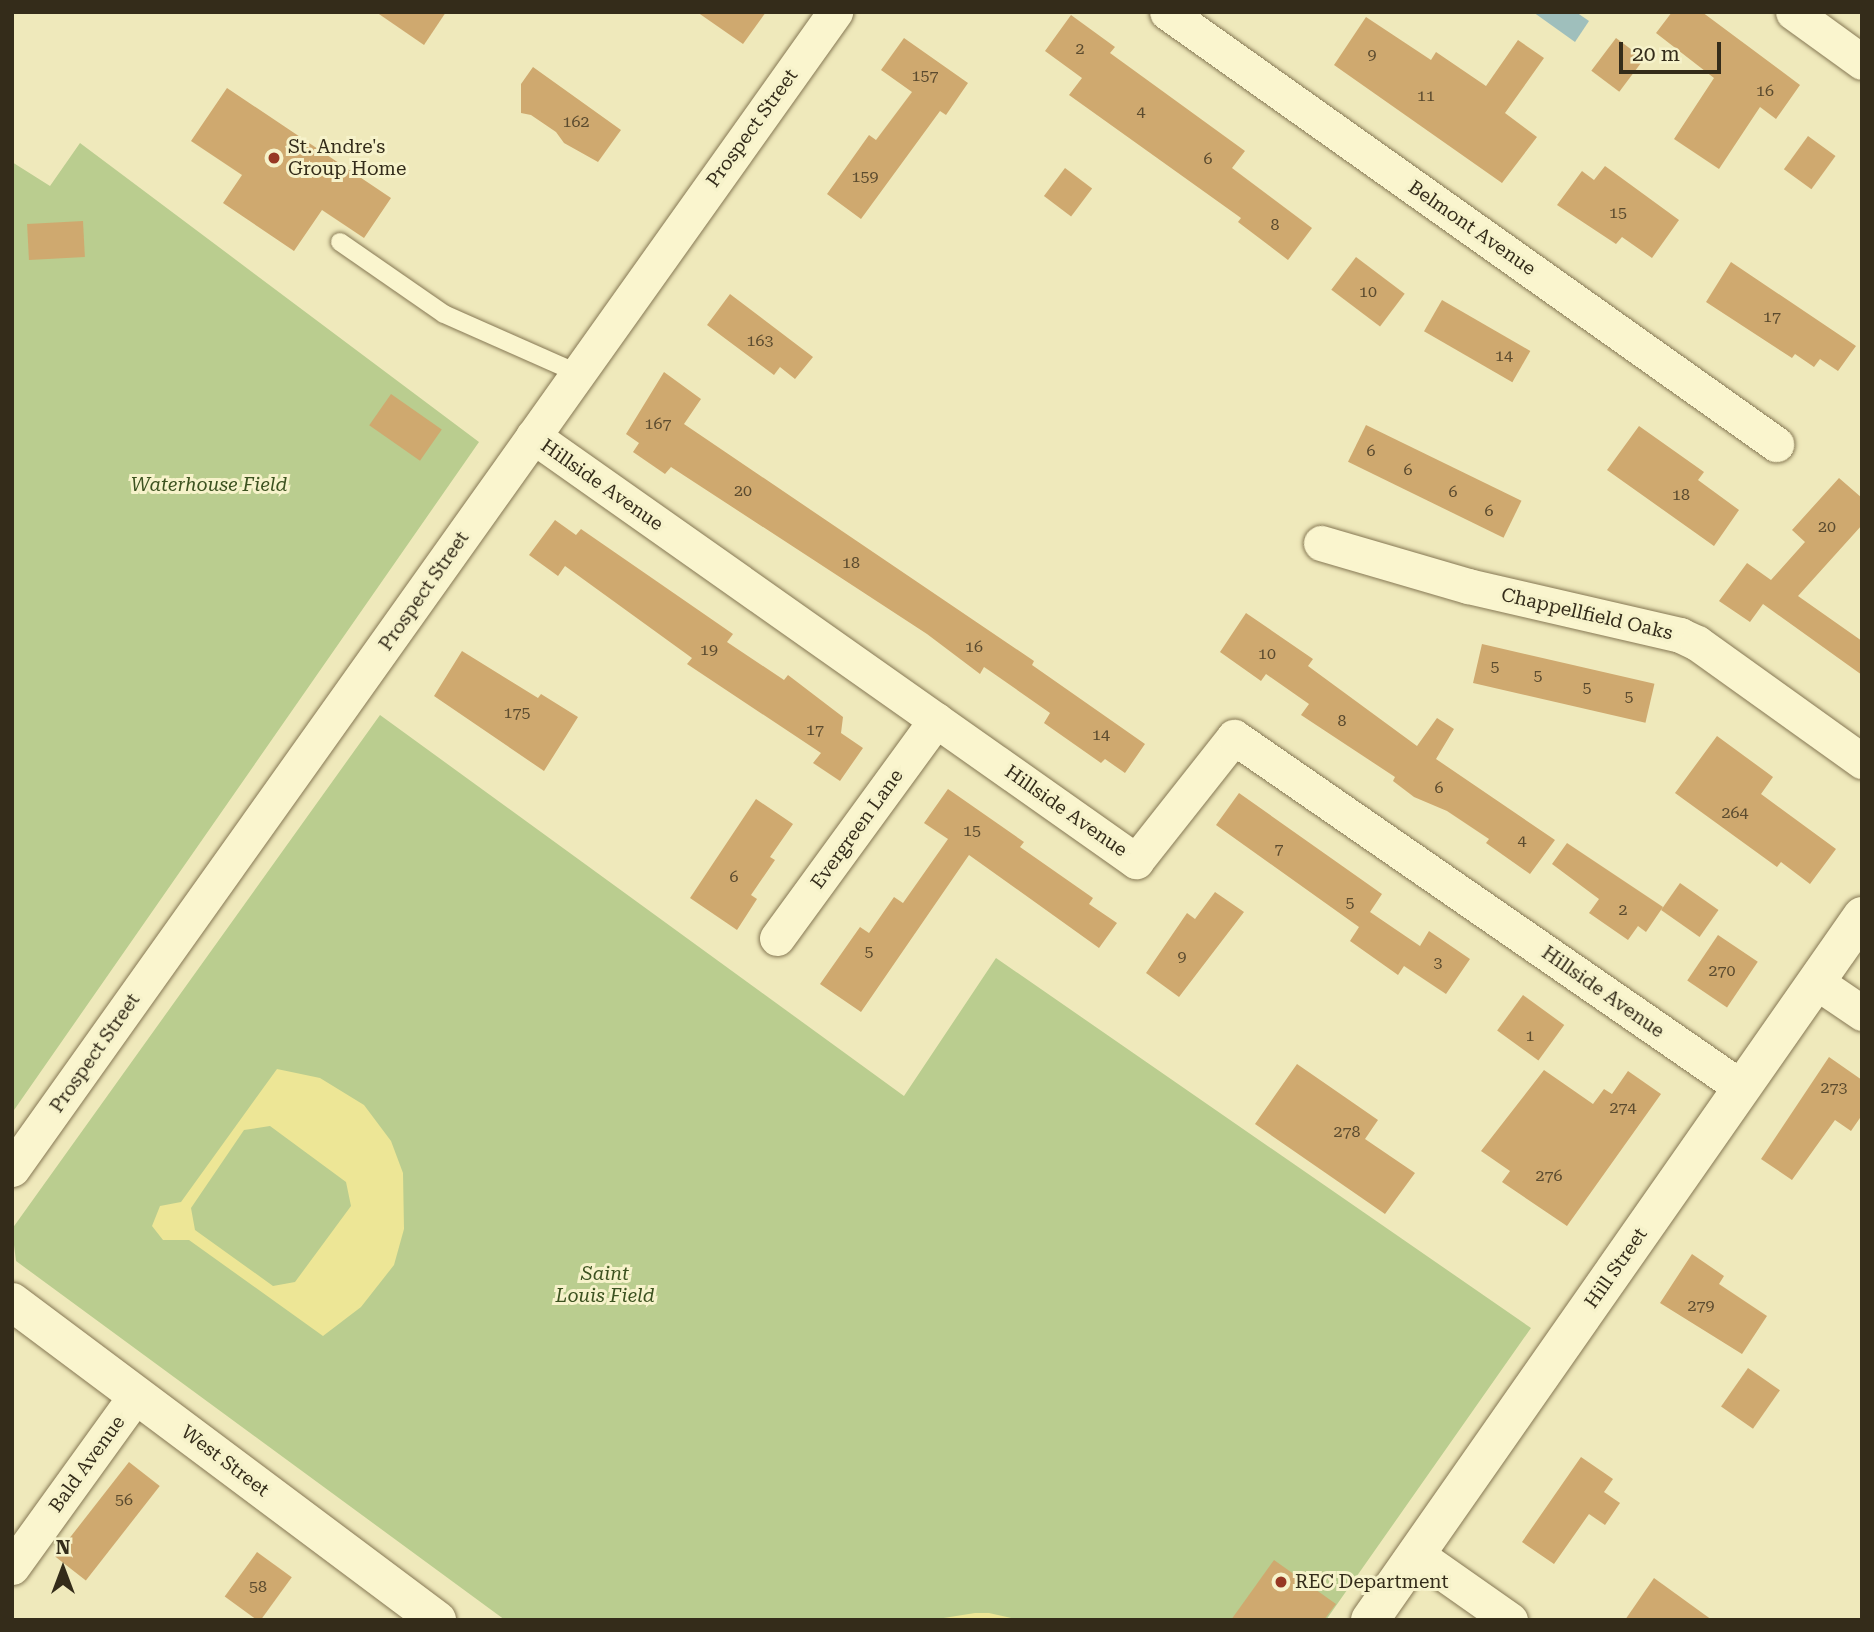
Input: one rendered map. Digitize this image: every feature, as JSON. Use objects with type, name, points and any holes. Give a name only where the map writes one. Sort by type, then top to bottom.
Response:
[{"type":"street","name":"Prospect Street","points":[[12,1169],[835,12]]},
{"type":"street","name":"Belmont Avenue","points":[[1167,12],[1776,444]]},
{"type":"street","points":[[1793,12],[1862,62]]},
{"type":"street","name":"Hillside Avenue","points":[[533,436],[1136,861],[1234,737],[1742,1087]]},
{"type":"street","name":"Chappellfield Oaks","points":[[1321,543],[1468,586],[1680,635],[1697,643],[1862,761]]},
{"type":"street","name":"Evergreen Lane","points":[[778,937],[936,720]]},
{"type":"street","name":"Hill Street","points":[[1370,1620],[1862,916]]},
{"type":"street","points":[[1815,981],[1862,1013]]},
{"type":"street","name":"West Street","points":[[12,1303],[437,1620]]},
{"type":"street","name":"Bald Avenue","points":[[12,1567],[137,1394]]},
{"type":"street","points":[[1416,1554],[1510,1620]]},
{"type":"lane","points":[[340,242],[444,314],[578,373]]},
{"type":"green space","name":"Waterhouse Field","points":[[80,143],[479,442],[12,1113],[12,162],[50,186]]},
{"type":"green space","name":"Saint Louis Field","points":[[380,715],[904,1096],[996,958],[1531,1328],[1326,1620],[505,1620],[16,1261],[12,1229]]},
{"type":"sand","points":[[277,1069],[320,1078],[364,1105],[391,1141],[403,1173],[404,1229],[394,1265],[361,1307],[323,1336],[189,1240],[163,1240],[152,1226],[160,1206],[181,1202]],"holes":[[[270,1126],[346,1182],[351,1206],[295,1282],[273,1286],[195,1230],[191,1208],[244,1130]]]},
{"type":"sand","points":[[989,1613],[1020,1620],[931,1620]]},
{"type":"water","points":[[1533,12],[1576,12],[1589,21],[1575,42]]},
{"type":"building","points":[[376,12],[446,12],[424,45]]},
{"type":"building","points":[[697,12],[766,12],[743,44]]},
{"type":"building","points":[[1672,12],[1702,12],[1800,85],[1776,119],[1760,107],[1719,169],[1674,139],[1714,78],[1656,33]]},
{"type":"building","points":[[1071,15],[1115,47],[1110,53],[1245,151],[1232,168],[1312,228],[1288,260],[1238,222],[1241,218],[1069,95],[1082,78],[1045,51]]},
{"type":"building","points":[[1366,17],[1431,60],[1436,52],[1486,86],[1518,40],[1544,58],[1505,113],[1537,137],[1502,183],[1334,65]]},
{"type":"building","points":[[904,38],[968,83],[946,115],[940,111],[861,219],[827,194],[869,135],[876,140],[912,92],[881,70]]},
{"type":"building","points":[[1616,38],[1644,59],[1619,92],[1591,71]]},
{"type":"building","points":[[533,67],[621,130],[598,162],[564,143],[556,132],[531,115],[521,113],[521,84]]},
{"type":"building","name":"St. Andre's Group Home","points":[[227,88],[391,198],[364,238],[322,210],[294,251],[223,203],[242,175],[191,141]]},
{"type":"building","points":[[1808,136],[1836,156],[1811,189],[1784,169]]},
{"type":"building","points":[[1605,166],[1679,220],[1652,258],[1622,237],[1616,244],[1557,205],[1582,171],[1594,180]]},
{"type":"building","points":[[1065,168],[1092,188],[1071,216],[1044,196]]},
{"type":"building","points":[[83,221],[85,257],[29,260],[27,224]]},
{"type":"building","points":[[1356,257],[1405,294],[1380,326],[1331,290]]},
{"type":"building","points":[[1731,262],[1856,346],[1838,371],[1820,359],[1814,367],[1795,354],[1792,358],[1706,302]]},
{"type":"building","points":[[730,294],[813,357],[795,379],[780,367],[774,375],[707,325]]},
{"type":"building","points":[[1442,300],[1530,351],[1512,382],[1424,331]]},
{"type":"building","points":[[664,372],[701,399],[684,424],[1034,661],[1032,665],[1145,744],[1125,773],[1105,759],[1101,763],[1044,723],[1050,713],[984,667],[980,674],[927,634],[671,467],[665,474],[633,452],[639,443],[626,434]]},
{"type":"building","points":[[391,394],[442,430],[420,461],[369,425]]},
{"type":"building","points":[[1366,425],[1521,501],[1504,538],[1348,462]]},
{"type":"building","points":[[1639,426],[1704,472],[1698,480],[1739,510],[1714,546],[1607,470]]},
{"type":"building","points":[[1839,478],[1862,498],[1862,525],[1798,596],[1862,641],[1862,675],[1763,604],[1750,622],[1719,601],[1747,563],[1771,580],[1805,542],[1792,530]]},
{"type":"building","points":[[555,520],[576,535],[581,529],[733,634],[727,642],[784,680],[788,675],[843,717],[841,733],[863,748],[840,781],[813,763],[821,753],[687,664],[692,658],[565,566],[558,576],[529,555]]},
{"type":"building","points":[[1246,613],[1313,659],[1308,666],[1417,746],[1437,718],[1454,729],[1436,759],[1555,840],[1530,874],[1486,843],[1489,839],[1447,811],[1414,797],[1393,781],[1395,777],[1301,715],[1309,704],[1266,674],[1261,681],[1220,652]]},
{"type":"building","points":[[1482,644],[1654,684],[1645,723],[1473,683]]},
{"type":"building","points":[[462,651],[538,698],[541,694],[578,717],[544,771],[434,696]]},
{"type":"building","points":[[1717,736],[1773,777],[1761,794],[1836,849],[1810,884],[1781,862],[1777,867],[1675,793]]},
{"type":"building","points":[[948,789],[1024,842],[1020,847],[1093,898],[1089,904],[1117,923],[1099,948],[969,855],[861,1012],[820,984],[860,927],[869,933],[894,897],[903,903],[948,839],[924,823]]},
{"type":"building","points":[[1239,793],[1382,894],[1370,912],[1420,946],[1429,931],[1470,959],[1446,994],[1404,966],[1398,975],[1350,941],[1359,927],[1216,825]]},
{"type":"building","points":[[756,799],[793,824],[770,857],[775,860],[751,895],[757,899],[737,930],[690,898]]},
{"type":"building","points":[[1567,843],[1663,907],[1646,932],[1638,926],[1628,940],[1589,913],[1599,899],[1552,864]]},
{"type":"building","points":[[1680,883],[1719,910],[1700,937],[1661,910]]},
{"type":"building","points":[[1215,892],[1244,912],[1179,997],[1146,973],[1187,913],[1195,919]]},
{"type":"building","points":[[1718,935],[1758,962],[1727,1007],[1687,981]]},
{"type":"building","points":[[1523,995],[1564,1025],[1538,1061],[1497,1031]]},
{"type":"building","points":[[1829,1057],[1862,1080],[1862,1115],[1851,1131],[1835,1120],[1792,1180],[1761,1159]]},
{"type":"building","points":[[1297,1064],[1378,1120],[1365,1139],[1415,1173],[1385,1214],[1255,1124]]},
{"type":"building","points":[[1544,1070],[1593,1104],[1604,1089],[1612,1094],[1628,1071],[1661,1094],[1567,1226],[1502,1182],[1510,1171],[1481,1151]]},
{"type":"building","points":[[1692,1254],[1724,1276],[1719,1284],[1767,1316],[1742,1354],[1660,1303]]},
{"type":"building","points":[[1748,1368],[1780,1390],[1753,1429],[1721,1407]]},
{"type":"building","points":[[1581,1457],[1613,1479],[1604,1492],[1620,1503],[1605,1525],[1589,1514],[1554,1564],[1522,1542]]},
{"type":"building","points":[[129,1462],[160,1486],[86,1581],[55,1557]]},
{"type":"building","points":[[257,1552],[292,1577],[261,1620],[225,1596]]},
{"type":"building","name":"REC Department","points":[[1274,1560],[1336,1604],[1324,1620],[1231,1620]]},
{"type":"building","points":[[1654,1578],[1712,1620],[1625,1620]]},
{"type":"place","name":"St. Andre's Group Home","points":[[274,158]]},
{"type":"place","name":"REC Department","points":[[1281,1582]]}]
